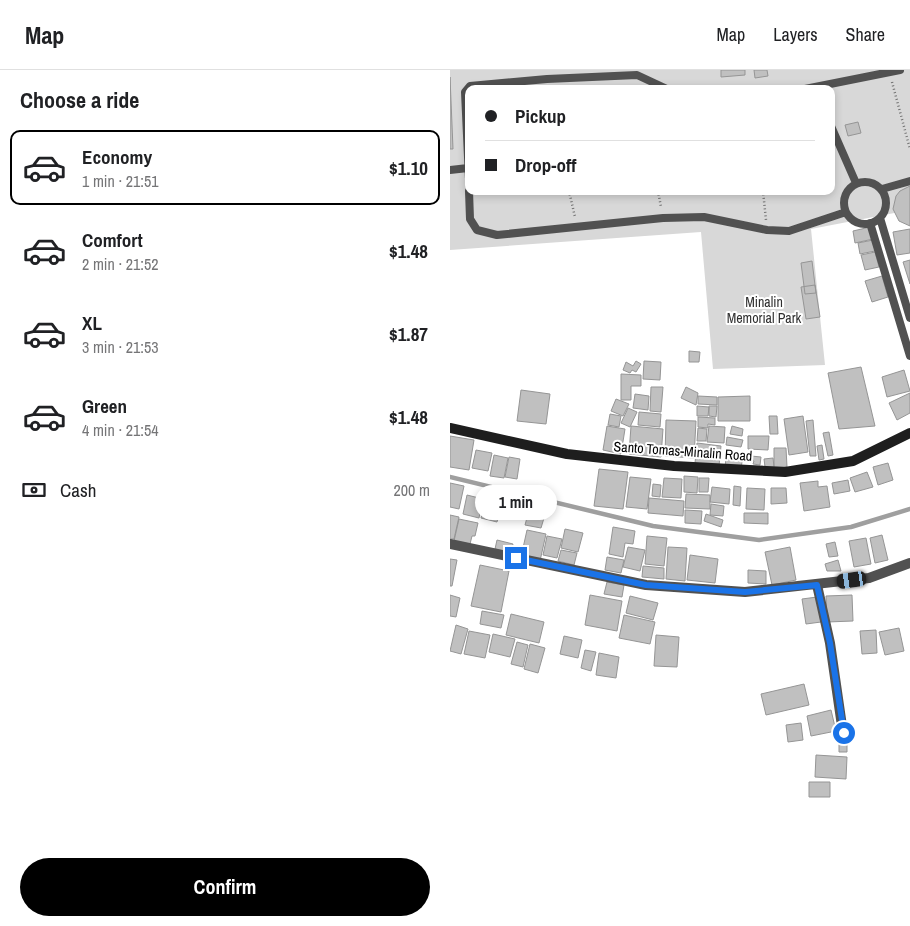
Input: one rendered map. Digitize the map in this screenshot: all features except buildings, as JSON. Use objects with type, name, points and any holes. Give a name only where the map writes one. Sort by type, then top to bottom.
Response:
[{"type":"street","name":"Santo Tomas-Minalin Road","points":[[450,428],[567,454],[674,466],[785,472],[853,461],[910,433]]},
{"type":"street","points":[[450,544],[646,585],[745,592],[869,578],[910,563]]},
{"type":"street","points":[[817,585],[830,643],[844,733]]},
{"type":"lane","points":[[830,85],[900,70]]},
{"type":"lane","points":[[480,85],[546,78],[637,75],[658,85]]},
{"type":"lane","points":[[835,135],[856,183]]},
{"type":"lane","points":[[450,170],[465,168]]},
{"type":"lane","points":[[882,189],[910,181]]},
{"type":"lane","points":[[880,218],[870,223],[859,223],[846,212],[844,196],[849,188],[856,183],[870,182],[882,189],[886,204],[880,218],[910,318]]},
{"type":"lane","points":[[469,195],[470,219],[477,230],[497,235],[663,218],[704,217],[767,230],[789,231],[846,212]]},
{"type":"lane","points":[[870,223],[910,356]]},
{"type":"path","points":[[889,73],[910,150]]},
{"type":"path","points":[[570,195],[578,227]]},
{"type":"path","points":[[659,195],[663,218]]},
{"type":"path","points":[[763,195],[767,230]]},
{"type":"green space","name":"Minalin Memorial Park","points":[[450,70],[910,70],[910,210],[811,229],[825,365],[713,369],[701,232],[450,250]]},
{"type":"waterway","points":[[450,477],[653,526],[759,540],[851,527],[910,509]]},
{"type":"route","points":[[516,558],[646,585],[745,592],[817,585],[830,643],[844,733]]}]
